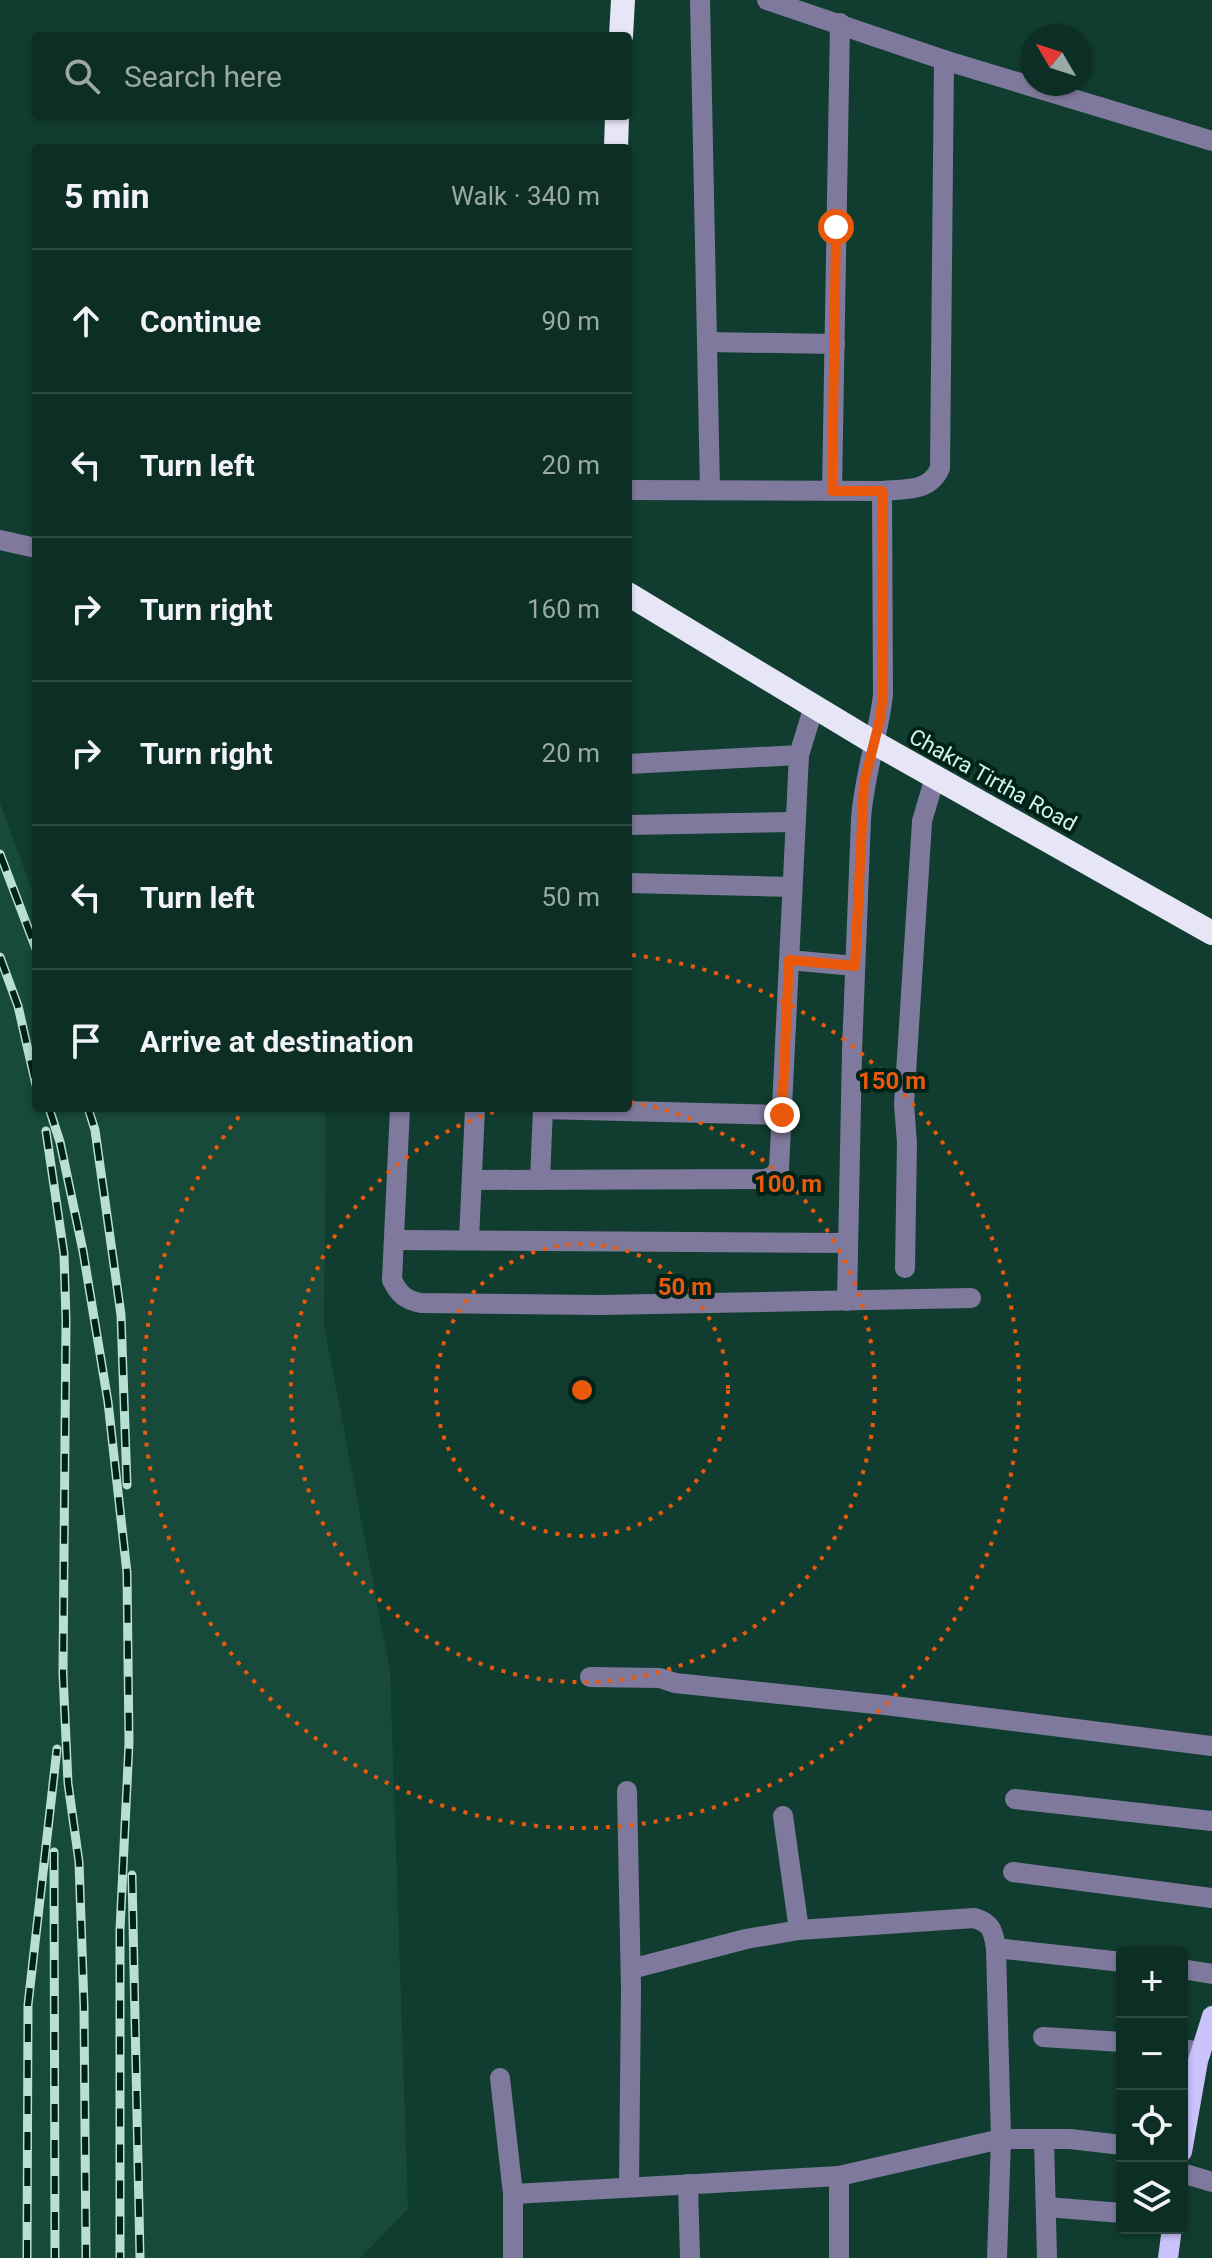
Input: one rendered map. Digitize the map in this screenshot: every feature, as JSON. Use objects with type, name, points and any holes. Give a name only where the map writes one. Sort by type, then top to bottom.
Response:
[{"type":"highway","points":[[621,32],[623,0]]},
{"type":"highway","points":[[616,144],[617,120]]},
{"type":"highway","name":"Chakra Tirtha Road","points":[[632,596],[873,742],[1212,933]]},
{"type":"main road","points":[[1188,2091],[1192,2050],[1212,2016]]},
{"type":"main road","points":[[1168,2258],[1171,2234]]},
{"type":"street","points":[[700,0],[710,490]]},
{"type":"street","points":[[767,0],[944,60],[1212,141]]},
{"type":"street","points":[[832,491],[840,23]]},
{"type":"street","points":[[632,490],[882,491],[924,487],[935,480],[940,468],[944,60]]},
{"type":"street","points":[[707,342],[835,344]]},
{"type":"street","points":[[847,1301],[861,819],[864,783],[883,695],[882,491]]},
{"type":"street","points":[[0,540],[32,547]]},
{"type":"street","points":[[472,1180],[765,1179],[779,1169],[799,755],[814,706]]},
{"type":"street","points":[[632,764],[799,755]]},
{"type":"street","points":[[905,1268],[906,1073],[922,821],[935,777]]},
{"type":"street","points":[[632,825],[795,822]]},
{"type":"street","points":[[632,883],[792,887]]},
{"type":"street","points":[[789,960],[855,966]]},
{"type":"street","points":[[632,1111],[782,1115]]},
{"type":"street","points":[[400,1112],[392,1280],[398,1293],[408,1301],[600,1305],[971,1298]]},
{"type":"street","points":[[469,1240],[475,1112]]},
{"type":"street","points":[[540,1180],[542,1112]]},
{"type":"street","points":[[394,1240],[848,1243]]},
{"type":"street","points":[[590,1677],[660,1678],[675,1683],[885,1705],[1212,1746]]},
{"type":"street","points":[[627,1791],[631,1969],[629,2187]]},
{"type":"street","points":[[1015,1799],[1212,1821]]},
{"type":"street","points":[[783,1816],[799,1930]]},
{"type":"street","points":[[1013,1872],[1212,1898]]},
{"type":"street","points":[[631,1969],[746,1939],[799,1930],[974,1918],[991,1926],[996,1948],[1001,2139],[997,2258]]},
{"type":"street","points":[[996,1948],[1116,1961]]},
{"type":"street","points":[[1188,1970],[1212,1974]]},
{"type":"street","points":[[1043,2037],[1116,2042]]},
{"type":"street","points":[[500,2078],[513,2194],[513,2258]]},
{"type":"street","points":[[513,2194],[839,2176],[1001,2139],[1116,2145]]},
{"type":"street","points":[[1044,2139],[1047,2258]]},
{"type":"street","points":[[1188,2175],[1212,2182]]},
{"type":"street","points":[[839,2176],[839,2258]]},
{"type":"street","points":[[688,2184],[690,2258]]},
{"type":"street","points":[[1046,2207],[1116,2213]]},
{"type":"shaded area","points":[[0,803],[32,890],[32,1112],[326,1112],[324,1325],[390,1671],[408,2209],[360,2258],[0,2258]]},
{"type":"railway","points":[[0,854],[32,938]]},
{"type":"railway","points":[[0,957],[18,1006],[32,1067]]},
{"type":"railway","points":[[50,1112],[60,1142],[83,1251],[108,1402],[127,1573],[129,1743],[120,1930],[120,2258]]},
{"type":"railway","points":[[89,1112],[95,1130],[121,1315],[127,1485]]},
{"type":"railway","points":[[46,1131],[64,1254],[63,1674],[68,1783],[79,1862],[84,2006],[86,2258]]},
{"type":"railway","points":[[27,2258],[28,2005],[57,1749]]},
{"type":"railway","points":[[54,1852],[55,2258]]},
{"type":"railway","points":[[132,1875],[140,2258]]},
{"type":"route","points":[[782,1115],[789,960],[855,966],[864,783],[883,695],[882,491],[832,491],[836,227]]}]
